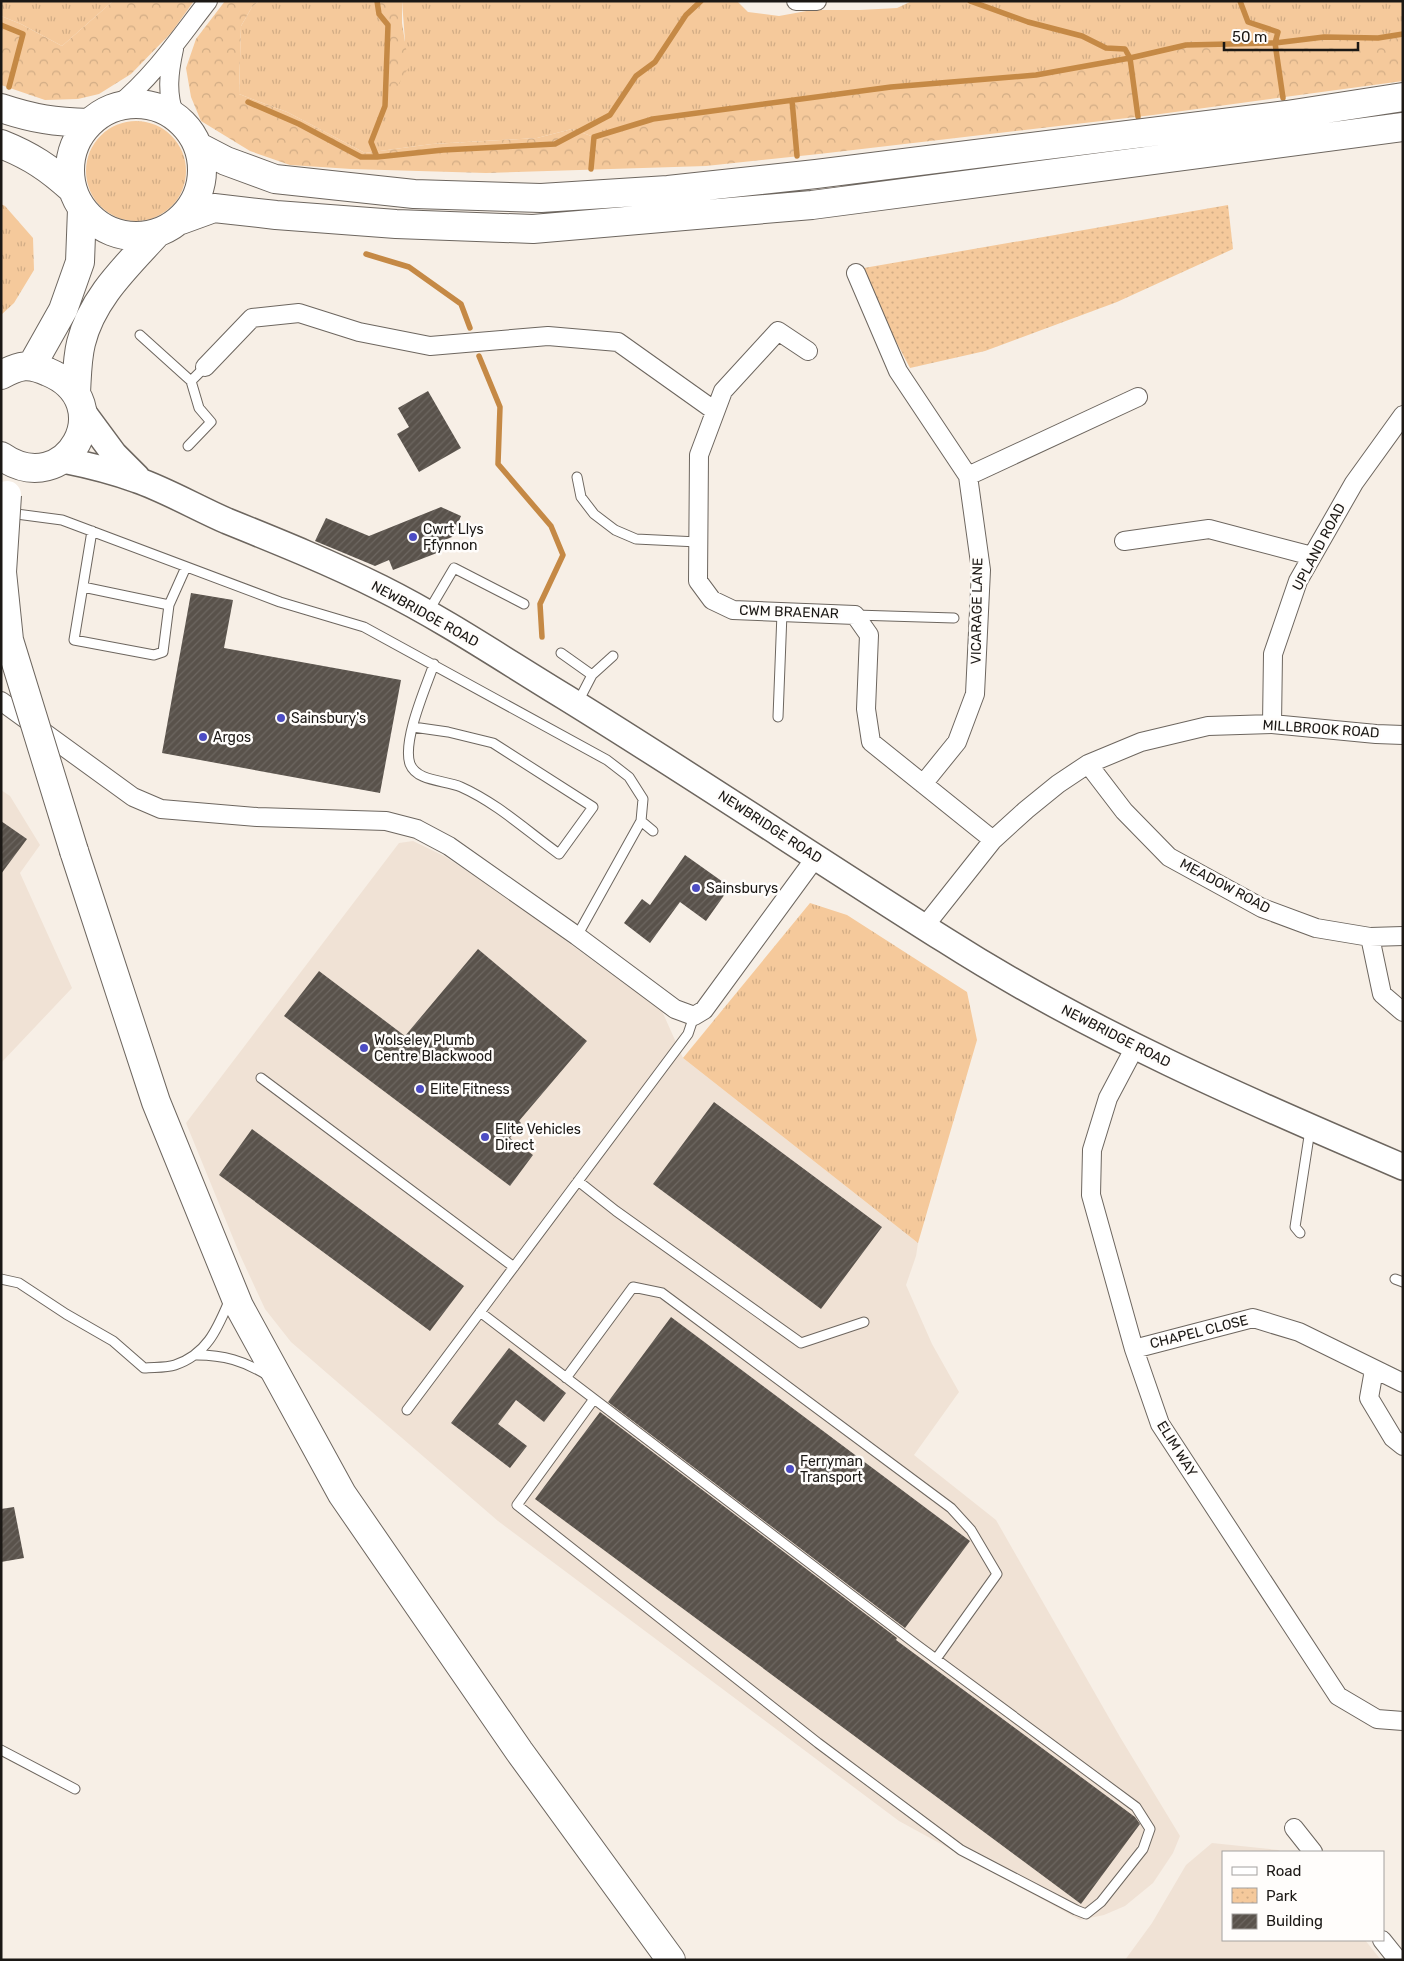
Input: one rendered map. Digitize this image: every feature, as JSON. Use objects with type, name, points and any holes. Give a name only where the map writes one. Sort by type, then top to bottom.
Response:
[{"type":"main road","points":[[199,147],[226,161],[275,179],[414,194],[541,198],[668,190],[816,174],[1287,115],[1403,97]]},
{"type":"main road","points":[[32,365],[63,310],[80,262],[77,199],[70,163],[74,145],[84,129],[99,115],[117,106],[137,103],[158,107],[175,116],[189,130],[199,147],[203,166],[201,186],[193,204],[181,220]]},
{"type":"main road","points":[[1,108],[32,118],[57,122],[90,123]]},
{"type":"main road","points":[[1,144],[22,152],[50,169],[93,220],[123,234],[140,236],[157,233],[181,220],[214,208],[276,215],[396,224],[533,229],[812,205],[1403,127]]},
{"type":"main road","points":[[157,233],[118,276],[96,306],[89,320],[78,355],[83,427],[72,450],[63,460],[50,466],[37,468],[23,467],[5,459],[2,572],[9,640],[74,851],[156,1102],[239,1306],[342,1494],[519,1751],[671,1960]]},
{"type":"main road","points":[[1,375],[14,368],[32,365],[55,374],[68,383],[80,402]]},
{"type":"main road","name":"NEWBRIDGE ROAD","points":[[80,402],[114,454],[140,481]]},
{"type":"main road","name":"NEWBRIDGE ROAD","points":[[63,460],[140,481],[208,513],[345,570],[427,613],[577,704],[924,927],[1029,990],[1135,1047],[1403,1167]]},
{"type":"street","points":[[117,106],[148,78],[174,48],[182,34],[208,1]]},
{"type":"street","points":[[796,1],[817,1]]},
{"type":"street","points":[[174,48],[170,69],[169,92],[170,103],[175,116]]},
{"type":"street","name":"VICARAGE LANE","points":[[856,273],[898,371],[968,476],[981,570],[975,694],[957,742],[923,784]]},
{"type":"street","points":[[205,367],[252,318],[299,314],[359,332],[430,346],[548,336],[618,342],[716,411]]},
{"type":"street","name":"CWM BRAENAR","points":[[808,351],[778,331],[723,391],[699,455],[698,581],[712,600],[733,610],[855,615],[869,634],[866,710],[871,742],[993,840]]},
{"type":"street","points":[[968,476],[1138,397]]},
{"type":"street","name":"UPLAND ROAD","points":[[1272,724],[1273,654],[1298,581],[1354,483],[1403,415]]},
{"type":"street","points":[[1124,540],[1209,529],[1312,556]]},
{"type":"street","points":[[1,701],[134,797],[161,809],[257,817],[386,821],[417,829],[449,846],[577,936],[675,1009],[694,1016],[704,1010],[816,857]]},
{"type":"street","name":"MILLBROOK ROAD","points":[[924,927],[993,840],[1058,784],[1088,764],[1140,742],[1208,726],[1272,724],[1376,734],[1403,734]]},
{"type":"street","name":"MEADOW ROAD","points":[[1088,764],[1124,811],[1169,857],[1262,908],[1316,928],[1370,937],[1403,936]]},
{"type":"street","points":[[1370,937],[1382,994],[1403,1012]]},
{"type":"street","name":"ELIM WAY","points":[[1135,1047],[1108,1098],[1092,1150],[1091,1195],[1134,1349],[1160,1424],[1338,1696],[1377,1720],[1403,1721]]},
{"type":"street","name":"CHAPEL CLOSE","points":[[1134,1349],[1253,1318],[1299,1332],[1403,1383]]},
{"type":"street","points":[[1374,1370],[1369,1398],[1393,1438],[1403,1446]]},
{"type":"street","points":[[1294,1828],[1312,1851]]},
{"type":"street","points":[[1383,1941],[1398,1960]]},
{"type":"lane","points":[[140,335],[191,381],[199,408],[211,422],[188,446]]},
{"type":"lane","points":[[191,381],[205,367]]},
{"type":"lane","points":[[577,477],[581,497],[585,503],[594,514],[615,530],[636,539],[698,542]]},
{"type":"lane","points":[[4,504],[62,520],[280,602],[364,627],[434,664],[614,766],[629,777],[643,799],[641,822],[577,936]]},
{"type":"lane","points":[[92,531],[74,640],[154,655],[163,652],[169,605],[186,567]]},
{"type":"lane","points":[[427,613],[454,568],[524,604]]},
{"type":"lane","points":[[83,587],[169,605]]},
{"type":"lane","points":[[778,717],[782,612]]},
{"type":"lane","points":[[855,615],[954,618]]},
{"type":"lane","points":[[561,653],[592,675]]},
{"type":"lane","points":[[577,704],[592,675],[613,656]]},
{"type":"lane","points":[[413,727],[448,732],[493,743],[592,807],[559,854],[492,803],[460,786],[417,774],[410,764],[409,747],[415,715],[434,664]]},
{"type":"lane","points":[[641,822],[653,831]]},
{"type":"lane","points":[[407,1410],[688,1034],[694,1016]]},
{"type":"lane","points":[[261,1078],[514,1267]]},
{"type":"lane","points":[[1300,1233],[1296,1227],[1310,1127]]},
{"type":"lane","points":[[578,1180],[616,1211],[801,1343],[864,1322]]},
{"type":"lane","points":[[1,1279],[19,1283],[113,1342],[144,1368],[174,1366],[197,1355],[215,1355],[251,1364],[282,1383]]},
{"type":"lane","points":[[566,1378],[633,1287],[662,1293],[943,1502],[971,1530],[997,1574],[936,1659]]},
{"type":"lane","points":[[197,1355],[219,1327],[234,1292]]},
{"type":"lane","points":[[480,1312],[936,1659],[1136,1806],[1150,1830],[1143,1850],[1101,1902],[1086,1914],[962,1850],[810,1737],[517,1505],[594,1399]]},
{"type":"lane","points":[[1,1750],[75,1789]]},
{"type":"shaded area","points":[[1,790],[10,796],[40,845],[20,873],[72,988],[1,1063]]},
{"type":"shaded area","points":[[413,841],[444,856],[496,890],[662,1011],[683,1058],[918,1243],[916,1256],[906,1285],[932,1344],[959,1392],[914,1455],[996,1520],[1120,1737],[1180,1836],[1173,1853],[1153,1883],[1125,1906],[1104,1915],[1080,1920],[899,1821],[498,1521],[291,1342],[265,1309],[240,1255],[186,1123],[399,843]]},
{"type":"shaded area","points":[[1212,1843],[1278,1850],[1280,1851],[1222,1851],[1222,1941],[1366,1941],[1381,1960],[1125,1960],[1152,1923],[1186,1865]]},
{"type":"green space","points":[[1,1],[113,1],[62,46],[21,24],[1,16]]},
{"type":"green space","points":[[113,1],[194,1],[171,33],[131,74],[99,94],[78,99],[45,100],[1,85],[1,16],[21,24],[62,46]]},
{"type":"green space","points":[[225,1],[259,1],[252,7],[241,26],[239,94],[287,112],[365,153],[432,144],[537,138],[572,129],[594,137],[653,119],[891,87],[1036,75],[1130,58],[1186,45],[1275,43],[1324,37],[1378,38],[1403,34],[1403,81],[1153,115],[706,166],[486,173],[351,169],[290,165],[250,151],[201,121],[191,97],[186,68],[196,39]]},
{"type":"green space","points":[[259,1],[377,1],[379,14],[388,25],[385,104],[405,41],[402,1],[737,1],[748,12],[779,16],[812,10],[897,8],[912,1],[970,1],[978,4],[979,1],[1403,1],[1403,34],[1378,38],[1324,37],[1275,43],[1186,45],[1130,58],[1036,75],[891,87],[653,119],[594,137],[572,129],[537,138],[432,144],[365,153],[287,112],[239,94],[241,26],[252,7]]},
{"type":"green space","points":[[377,1],[402,1],[402,23],[409,67],[385,106],[388,25],[379,14]]},
{"type":"green space","points":[[136,121],[155,125],[171,136],[182,152],[186,171],[182,190],[171,206],[155,217],[136,221],[117,217],[101,206],[90,190],[86,171],[90,152],[101,136],[117,125]]},
{"type":"green space","points":[[1,204],[5,206],[33,238],[34,270],[14,303],[1,315]]},
{"type":"green space","points":[[1228,205],[1233,249],[1117,302],[985,351],[910,368],[858,269]]},
{"type":"green space","points":[[810,903],[847,915],[967,992],[977,1040],[918,1243],[683,1058]]},
{"type":"building","points":[[428,391],[461,448],[419,472],[397,434],[409,427],[398,408]]},
{"type":"building","name":"Cwrt Llys Ffynnon","points":[[441,507],[461,516],[452,537],[437,543],[442,551],[393,570],[389,560],[375,566],[315,541],[326,518],[369,536]]},
{"type":"building","name":"Sainsbury's","points":[[191,593],[233,600],[224,648],[401,680],[380,793],[162,753]]},
{"type":"building","points":[[1,821],[27,839],[1,874]]},
{"type":"building","name":"Sainsburys","points":[[685,855],[730,887],[706,921],[680,902],[650,943],[624,923],[642,899],[650,905]]},
{"type":"building","points":[[478,949],[587,1041],[519,1121],[521,1123],[510,1138],[533,1155],[510,1186],[284,1016],[319,971],[405,1036]]},
{"type":"building","points":[[714,1102],[882,1227],[821,1309],[653,1184]]},
{"type":"building","points":[[252,1129],[464,1286],[430,1331],[219,1175]]},
{"type":"building","points":[[671,1317],[970,1541],[905,1628],[608,1402]]},
{"type":"building","points":[[509,1348],[566,1393],[544,1422],[516,1400],[498,1424],[527,1446],[510,1468],[451,1423]]},
{"type":"building","points":[[600,1412],[897,1638],[896,1640],[1135,1817],[1140,1824],[1081,1904],[535,1499]]},
{"type":"building","points":[[14,1507],[24,1558],[1,1562],[1,1509]]},
{"type":"waterway","points":[[377,1],[379,14],[388,25],[385,106],[371,142],[377,157]]},
{"type":"waterway","points":[[248,102],[299,124],[361,157],[443,150],[555,144],[610,115],[636,76],[655,62],[686,15],[701,1]]},
{"type":"waterway","points":[[970,1],[1028,22],[1082,36],[1106,48],[1125,49],[1130,58],[1138,117]]},
{"type":"waterway","points":[[1240,1],[1248,22],[1278,32],[1275,43],[1283,98]]},
{"type":"waterway","points":[[1,25],[23,34],[9,87]]},
{"type":"waterway","points":[[591,169],[594,137],[653,119],[891,87],[1036,75],[1130,58],[1186,45],[1275,43],[1324,37],[1378,38],[1403,34]]},
{"type":"waterway","points":[[792,100],[797,156]]},
{"type":"waterway","points":[[366,254],[409,267],[461,304],[470,328]]},
{"type":"waterway","points":[[479,356],[500,407],[498,464],[551,526],[563,555],[540,604],[542,637]]},
{"type":"place","name":"Cwrt Llys Ffynnon","points":[[413,537]]},
{"type":"place","name":"Sainsbury's","points":[[281,718]]},
{"type":"place","name":"Argos","points":[[203,737]]},
{"type":"place","name":"Sainsburys","points":[[696,888]]},
{"type":"place","name":"Wolseley Plumb Centre Blackwood","points":[[364,1048]]},
{"type":"place","name":"Elite Fitness","points":[[420,1089]]},
{"type":"place","name":"Elite Vehicles Direct","points":[[485,1137]]},
{"type":"place","name":"Ferryman Transport","points":[[790,1469]]}]
